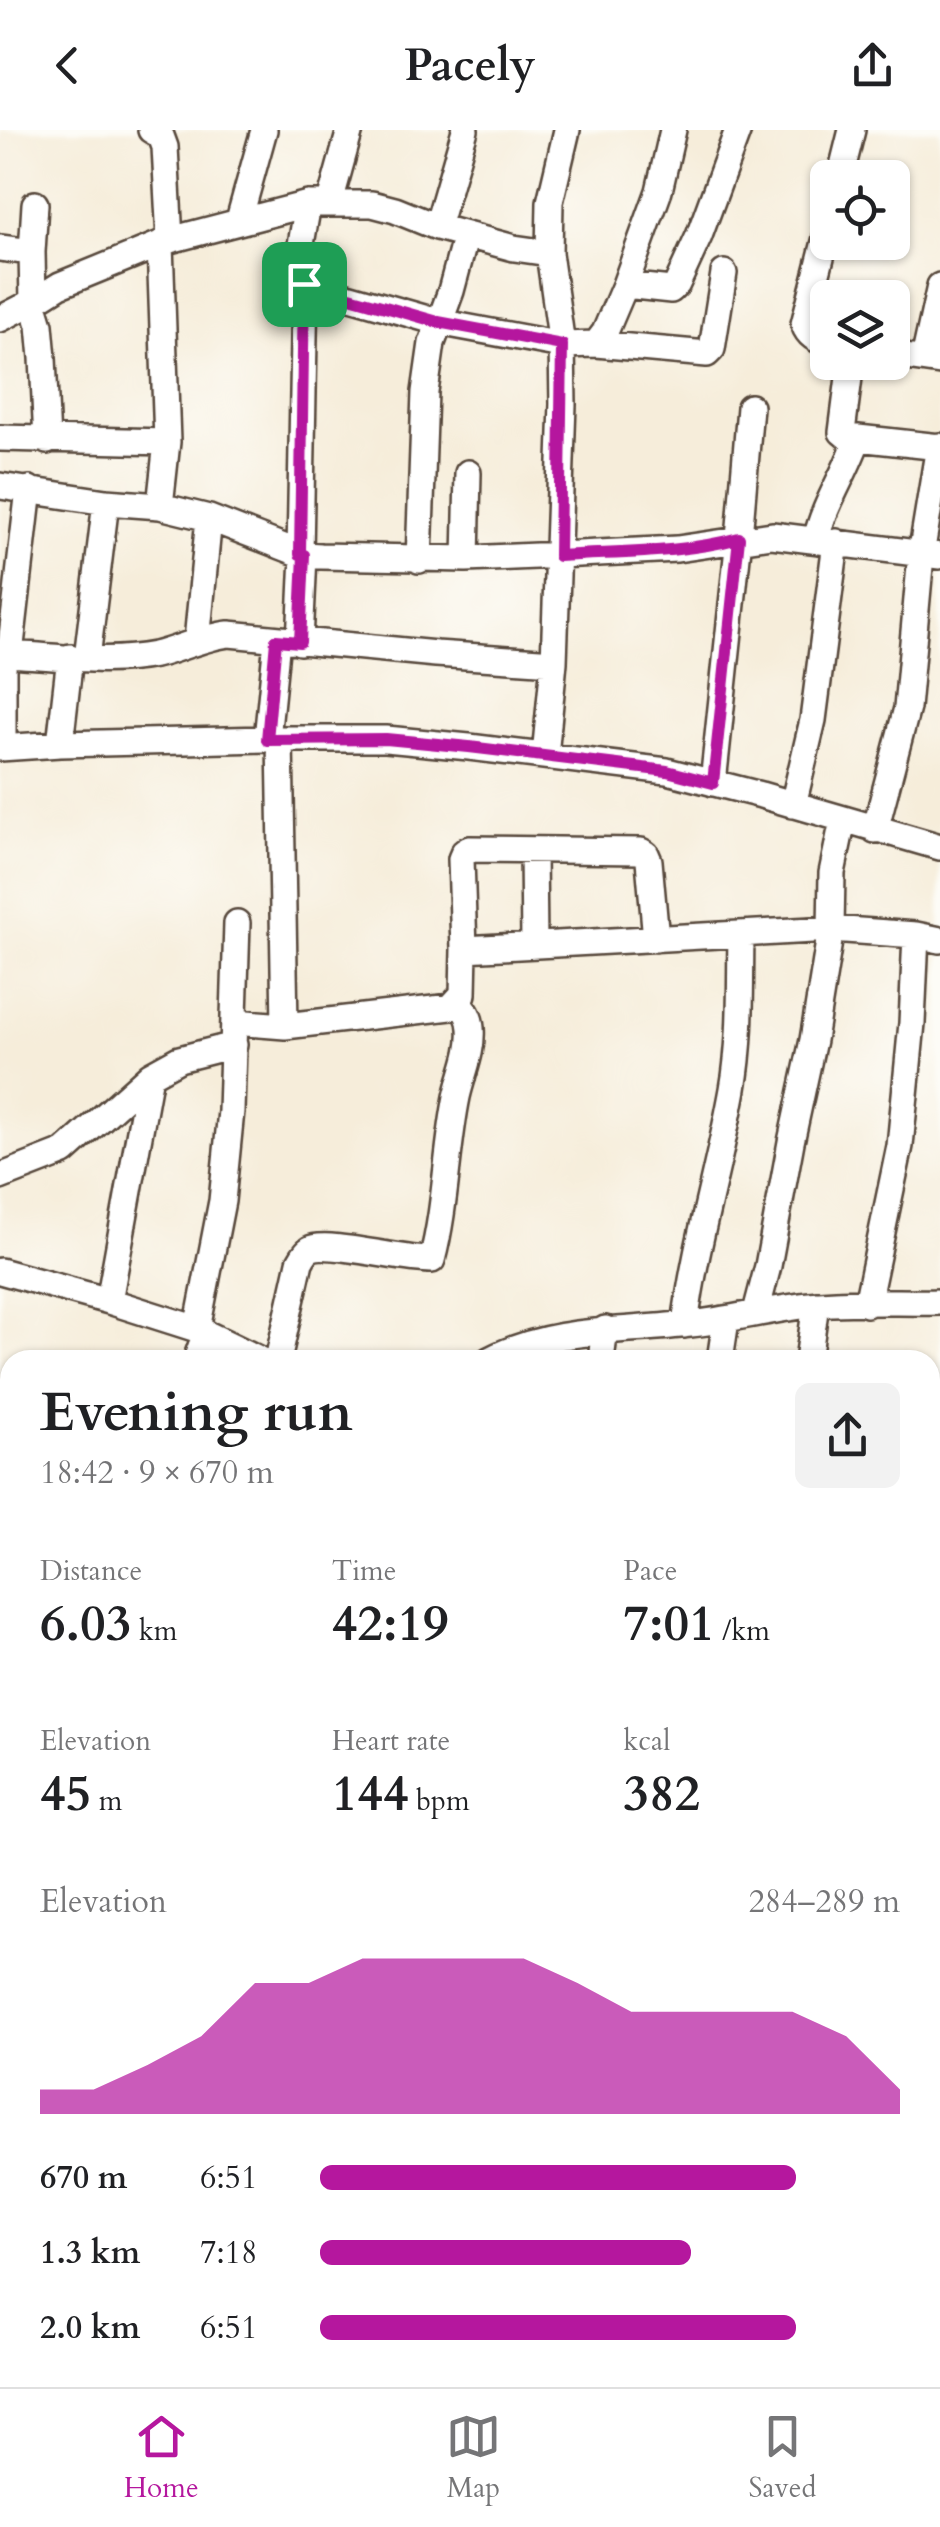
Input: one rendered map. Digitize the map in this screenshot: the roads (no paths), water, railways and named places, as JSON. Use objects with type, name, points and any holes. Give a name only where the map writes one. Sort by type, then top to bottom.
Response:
[{"type":"street","points":[[239,220],[264,130]]},
{"type":"street","points":[[350,130],[319,203],[296,273],[304,284],[438,322],[562,345],[596,344],[707,354],[712,349],[724,272]]},
{"type":"street","points":[[437,228],[465,130]]},
{"type":"street","points":[[544,756],[559,556],[562,345],[549,253],[550,202],[567,130]]},
{"type":"street","points":[[596,344],[625,285],[659,191],[673,130]]},
{"type":"street","points":[[625,285],[672,290],[678,284],[738,130]]},
{"type":"street","points":[[844,160],[852,130]]},
{"type":"street","points":[[160,506],[167,442],[161,134]]},
{"type":"street","points":[[0,319],[60,285],[165,242],[239,220],[319,203],[372,204],[437,228],[549,253]]},
{"type":"street","points":[[36,204],[32,252],[34,302],[40,324],[47,441]]},
{"type":"street","points":[[419,560],[424,392],[432,343],[466,235]]},
{"type":"street","points":[[0,248],[32,252]]},
{"type":"street","points":[[286,1026],[273,740],[302,554],[304,284]]},
{"type":"street","points":[[932,361],[940,286]]},
{"type":"street","points":[[810,300],[804,324],[810,335]]},
{"type":"street","points":[[849,380],[842,432],[848,437],[939,446],[930,555],[906,708],[875,830]]},
{"type":"street","points":[[713,783],[750,407]]},
{"type":"street","points":[[0,438],[167,442]]},
{"type":"street","points":[[793,805],[814,720],[826,541],[821,518],[858,438]]},
{"type":"street","points":[[466,560],[468,473]]},
{"type":"street","points":[[0,486],[160,506],[208,518],[302,554],[466,560],[677,549],[772,535],[930,555]]},
{"type":"street","points":[[28,489],[4,654],[1,748],[386,739],[667,771],[940,847]]},
{"type":"street","points":[[60,744],[106,502]]},
{"type":"street","points":[[196,641],[208,518]]},
{"type":"street","points":[[4,654],[79,658],[154,655],[229,634],[554,662]]},
{"type":"street","points":[[756,1312],[813,1040],[830,929],[832,873],[843,820]]},
{"type":"street","points":[[0,1177],[64,1152],[150,1075],[234,1034],[451,1007],[463,994],[461,858],[469,848],[634,850],[646,854],[656,939]]},
{"type":"street","points":[[532,851],[534,944]]},
{"type":"street","points":[[198,1350],[222,1201],[231,1111],[236,923]]},
{"type":"street","points":[[464,949],[830,929],[928,937],[912,1023],[900,1146],[867,1304]]},
{"type":"street","points":[[684,1325],[734,1086],[741,934]]},
{"type":"street","points":[[265,1350],[306,1251],[328,1246],[432,1260],[457,1098],[470,1050],[470,1014],[458,1002]]},
{"type":"street","points":[[109,1301],[150,1075]]},
{"type":"street","points":[[0,1271],[201,1331],[242,1350]]},
{"type":"street","points":[[514,1350],[547,1339],[605,1329],[684,1325],[816,1304],[940,1302]]},
{"type":"street","points":[[809,1350],[816,1304]]},
{"type":"street","points":[[722,1350],[726,1320]]},
{"type":"street","points":[[602,1350],[605,1329]]}]
